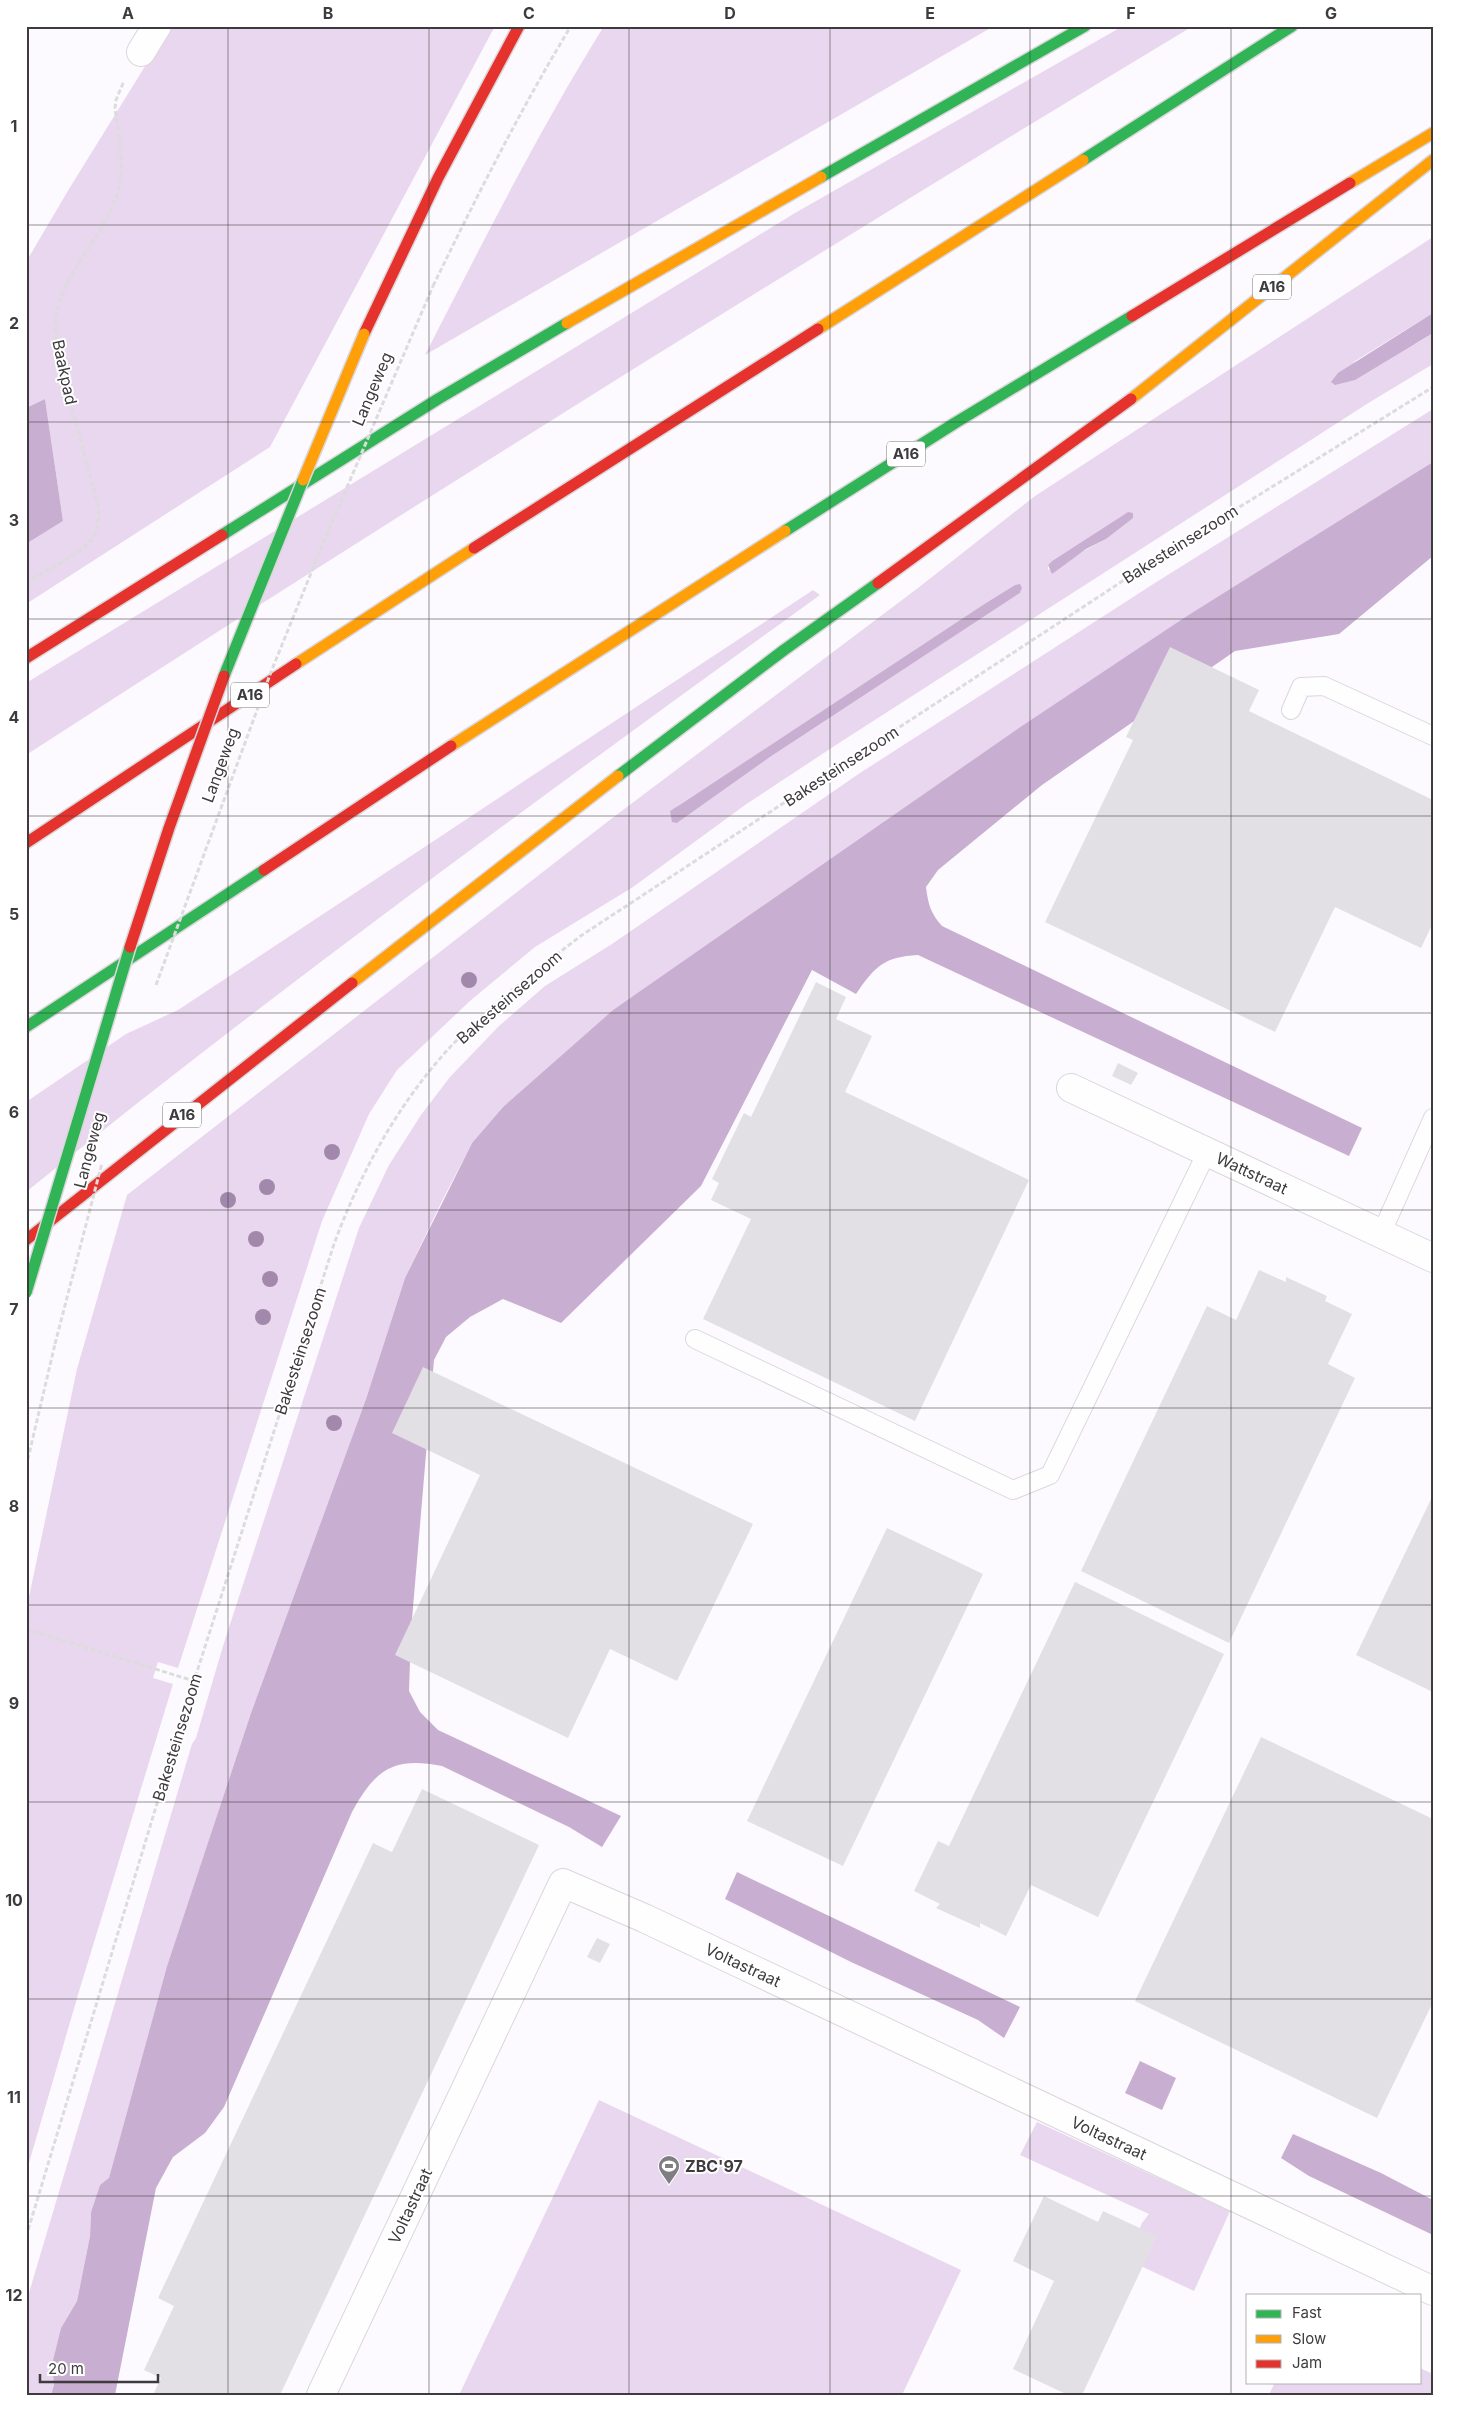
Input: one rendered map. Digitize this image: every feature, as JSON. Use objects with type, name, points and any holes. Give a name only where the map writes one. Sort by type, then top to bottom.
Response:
[{"type":"main road","name":"Langeweg","points":[[26,1293],[90,1069],[169,827],[213,704],[364,334],[410,232],[461,130],[518,26]]},
{"type":"main road","points":[[26,658],[438,399],[635,283],[1085,26]]},
{"type":"main road","name":"A16","points":[[26,843],[390,602],[1292,26]]},
{"type":"main road","name":"A16","points":[[26,1027],[615,638],[955,423],[1433,133]]},
{"type":"main road","name":"A16","points":[[26,1240],[174,1121],[615,778],[784,650],[1112,414],[1433,160]]},
{"type":"street","points":[[141,52],[157,26]]},
{"type":"street","name":"Wattstraat","points":[[1071,1088],[1433,1258]]},
{"type":"street","name":"Voltastraat","points":[[321,2395],[563,1883],[644,1918],[1433,2292]]},
{"type":"lane","points":[[1291,710],[1301,687],[1324,686],[1433,736]]},
{"type":"lane","points":[[1380,1234],[1433,1118]]},
{"type":"lane","points":[[694,1339],[1013,1490],[1050,1475],[1207,1152]]},
{"type":"path","name":"Langeweg","points":[[156,988],[271,672],[324,541],[433,286],[483,184],[544,70],[571,26]]},
{"type":"path","name":"Baakpad","points":[[26,583],[77,551],[92,539],[98,527],[98,509],[60,363],[56,339],[56,318],[62,294],[107,219],[118,194],[121,165],[116,100],[122,83],[141,52]]},
{"type":"path","name":"Bakesteinsezoom","points":[[26,2238],[194,1681],[343,1219],[360,1181],[400,1110],[454,1044],[515,987],[582,935],[1167,552],[1433,387]]},
{"type":"path","name":"Langeweg","points":[[26,1467],[54,1344],[104,1156]]},
{"type":"path","points":[[26,1629],[194,1681]]},
{"type":"shaded area","points":[[170,26],[495,26],[270,447],[26,604],[26,544],[63,521],[45,399],[26,408],[26,262]]},
{"type":"shaded area","points":[[604,26],[994,26],[425,355],[533,147]]},
{"type":"shaded area","points":[[1123,26],[1193,26],[606,386],[26,755],[26,683],[795,213]]},
{"type":"shaded area","points":[[1433,237],[1433,313],[1352,363],[1417,343],[1433,333],[1433,364],[1370,402],[839,743],[745,805],[633,887],[535,947],[471,1000],[397,1070],[369,1114],[322,1221],[178,1668],[158,1662],[153,1678],[173,1684],[80,1988],[26,2173],[26,1611],[77,1369],[127,1195],[611,819],[918,588],[1035,496]],"holes":[[[1128,512],[1106,539],[1048,570],[1048,565],[1052,561]],[[1015,585],[1022,588],[1020,593],[770,757],[677,823],[678,806]]]},
{"type":"shaded area","points":[[1433,313],[1433,333],[1355,380],[1335,385],[1331,382],[1338,373]]},
{"type":"shaded area","points":[[45,399],[63,521],[26,544],[26,408]]},
{"type":"shaded area","points":[[1433,409],[1433,462],[613,1010],[503,1107],[472,1143],[405,1278],[366,1399],[251,1713],[167,1966],[109,2179],[100,2185],[91,2212],[90,2236],[77,2301],[61,2328],[52,2364],[54,2385],[51,2395],[26,2395],[26,2303],[192,1744],[196,1738],[223,1646],[359,1228],[389,1165],[421,1115],[450,1077],[499,1026],[545,986],[612,944],[860,773],[1158,581]]},
{"type":"shaded area","points":[[1433,462],[1433,556],[1339,634],[1235,651],[1042,785],[938,870],[926,887],[931,908],[942,926],[1362,1128],[1349,1156],[918,955],[897,958],[881,965],[869,976],[856,994],[812,970],[701,1186],[561,1323],[503,1299],[470,1317],[446,1337],[434,1360],[411,1631],[409,1691],[420,1712],[438,1730],[621,1816],[602,1847],[569,1827],[442,1766],[410,1763],[398,1765],[378,1776],[360,1798],[352,1812],[224,2107],[205,2133],[173,2157],[156,2188],[115,2395],[51,2395],[54,2385],[52,2364],[61,2328],[77,2301],[90,2236],[91,2212],[100,2185],[109,2178],[167,1966],[251,1713],[366,1399],[405,1278],[472,1143],[503,1107],[613,1010],[1019,728],[1184,618]]},
{"type":"shaded area","points":[[1128,512],[1133,513],[1133,518],[1106,539],[1086,549],[1052,574],[1048,565],[1052,561]]},
{"type":"shaded area","points":[[1020,584],[1022,588],[1020,593],[770,757],[677,823],[672,822],[670,811],[983,605],[1015,585]]},
{"type":"shaded area","points":[[813,590],[820,595],[419,888],[221,1038],[26,1192],[26,1102],[126,1034],[178,1010]]},
{"type":"shaded area","points":[[737,1872],[1020,2007],[1004,2038],[978,2020],[851,1962],[725,1899]]},
{"type":"shaded area","points":[[1140,2061],[1176,2078],[1162,2110],[1125,2093]]},
{"type":"shaded area","name":"ZBC'97","points":[[599,2100],[961,2270],[902,2395],[459,2395]]},
{"type":"shaded area","points":[[1037,2122],[1230,2211],[1194,2291],[1126,2259],[1142,2223],[1149,2214],[1020,2155]]},
{"type":"shaded area","points":[[1293,2134],[1381,2173],[1433,2200],[1433,2235],[1309,2176],[1281,2158]]},
{"type":"shaded area","points":[[1422,2369],[1433,2374],[1433,2395],[1269,2395],[1274,2384],[1422,2384]]},
{"type":"building","points":[[1170,647],[1259,690],[1249,711],[1433,800],[1433,923],[1421,948],[1335,907],[1275,1032],[1045,922],[1133,740],[1126,737]]},
{"type":"building","points":[[816,982],[846,997],[836,1019],[872,1036],[845,1092],[1029,1180],[915,1421],[703,1319],[751,1219],[711,1200],[719,1183],[712,1179],[744,1113],[751,1117]]},
{"type":"building","points":[[1118,1063],[1138,1073],[1131,1085],[1112,1076]]},
{"type":"building","points":[[1259,1270],[1286,1282],[1286,1277],[1327,1296],[1325,1301],[1352,1314],[1328,1364],[1355,1378],[1229,1643],[1081,1571],[1207,1306],[1236,1320]]},
{"type":"building","points":[[423,1367],[753,1524],[677,1681],[610,1649],[568,1738],[395,1655],[480,1475],[392,1433]]},
{"type":"building","points":[[1433,1495],[1433,1692],[1356,1655]]},
{"type":"building","points":[[887,1528],[983,1574],[843,1866],[747,1821]]},
{"type":"building","points":[[1075,1582],[1224,1654],[1098,1917],[1031,1885],[1006,1936],[980,1923],[980,1928],[936,1908],[940,1904],[914,1891],[938,1841],[949,1846]]},
{"type":"building","points":[[1261,1737],[1433,1819],[1433,2002],[1377,2118],[1135,2001]]},
{"type":"building","points":[[422,1789],[539,1845],[280,2395],[153,2395],[161,2378],[144,2370],[174,2306],[158,2298],[373,1843],[392,1852]]},
{"type":"building","points":[[597,1938],[610,1944],[600,1963],[587,1957]]},
{"type":"building","points":[[1044,2196],[1098,2222],[1103,2211],[1157,2236],[1082,2395],[1068,2395],[1013,2369],[1054,2281],[1013,2261]]},
{"type":"traffic: fast","points":[[821,177],[1085,26]]},
{"type":"traffic: fast","points":[[1083,160],[1292,26]]},
{"type":"traffic: fast","points":[[785,531],[955,423],[1132,316]]},
{"type":"traffic: fast","points":[[222,535],[438,399],[567,323]]},
{"type":"traffic: fast","points":[[224,676],[303,480]]},
{"type":"traffic: fast","points":[[618,776],[784,650],[878,583]]},
{"type":"traffic: fast","points":[[26,1027],[264,870]]},
{"type":"traffic: fast","points":[[26,1293],[130,947]]},
{"type":"traffic: slow","points":[[1350,183],[1433,133]]},
{"type":"traffic: slow","points":[[818,329],[1083,160]]},
{"type":"traffic: slow","points":[[1131,399],[1433,160]]},
{"type":"traffic: slow","points":[[567,323],[821,177]]},
{"type":"traffic: slow","points":[[303,480],[364,334]]},
{"type":"traffic: slow","points":[[451,746],[785,531]]},
{"type":"traffic: slow","points":[[296,664],[474,548]]},
{"type":"traffic: slow","points":[[352,983],[618,776]]},
{"type":"traffic: jam","points":[[364,334],[438,178],[519,26]]},
{"type":"traffic: jam","points":[[1132,316],[1350,183]]},
{"type":"traffic: jam","points":[[474,548],[818,329]]},
{"type":"traffic: jam","points":[[878,583],[1131,399]]},
{"type":"traffic: jam","points":[[26,658],[222,535]]},
{"type":"traffic: jam","points":[[26,843],[296,664]]},
{"type":"traffic: jam","points":[[130,947],[169,828],[224,676]]},
{"type":"traffic: jam","points":[[264,870],[451,746]]},
{"type":"traffic: jam","points":[[26,1240],[352,983]]},
{"type":"place","name":"ZBC'97","points":[[669,2185]]}]
